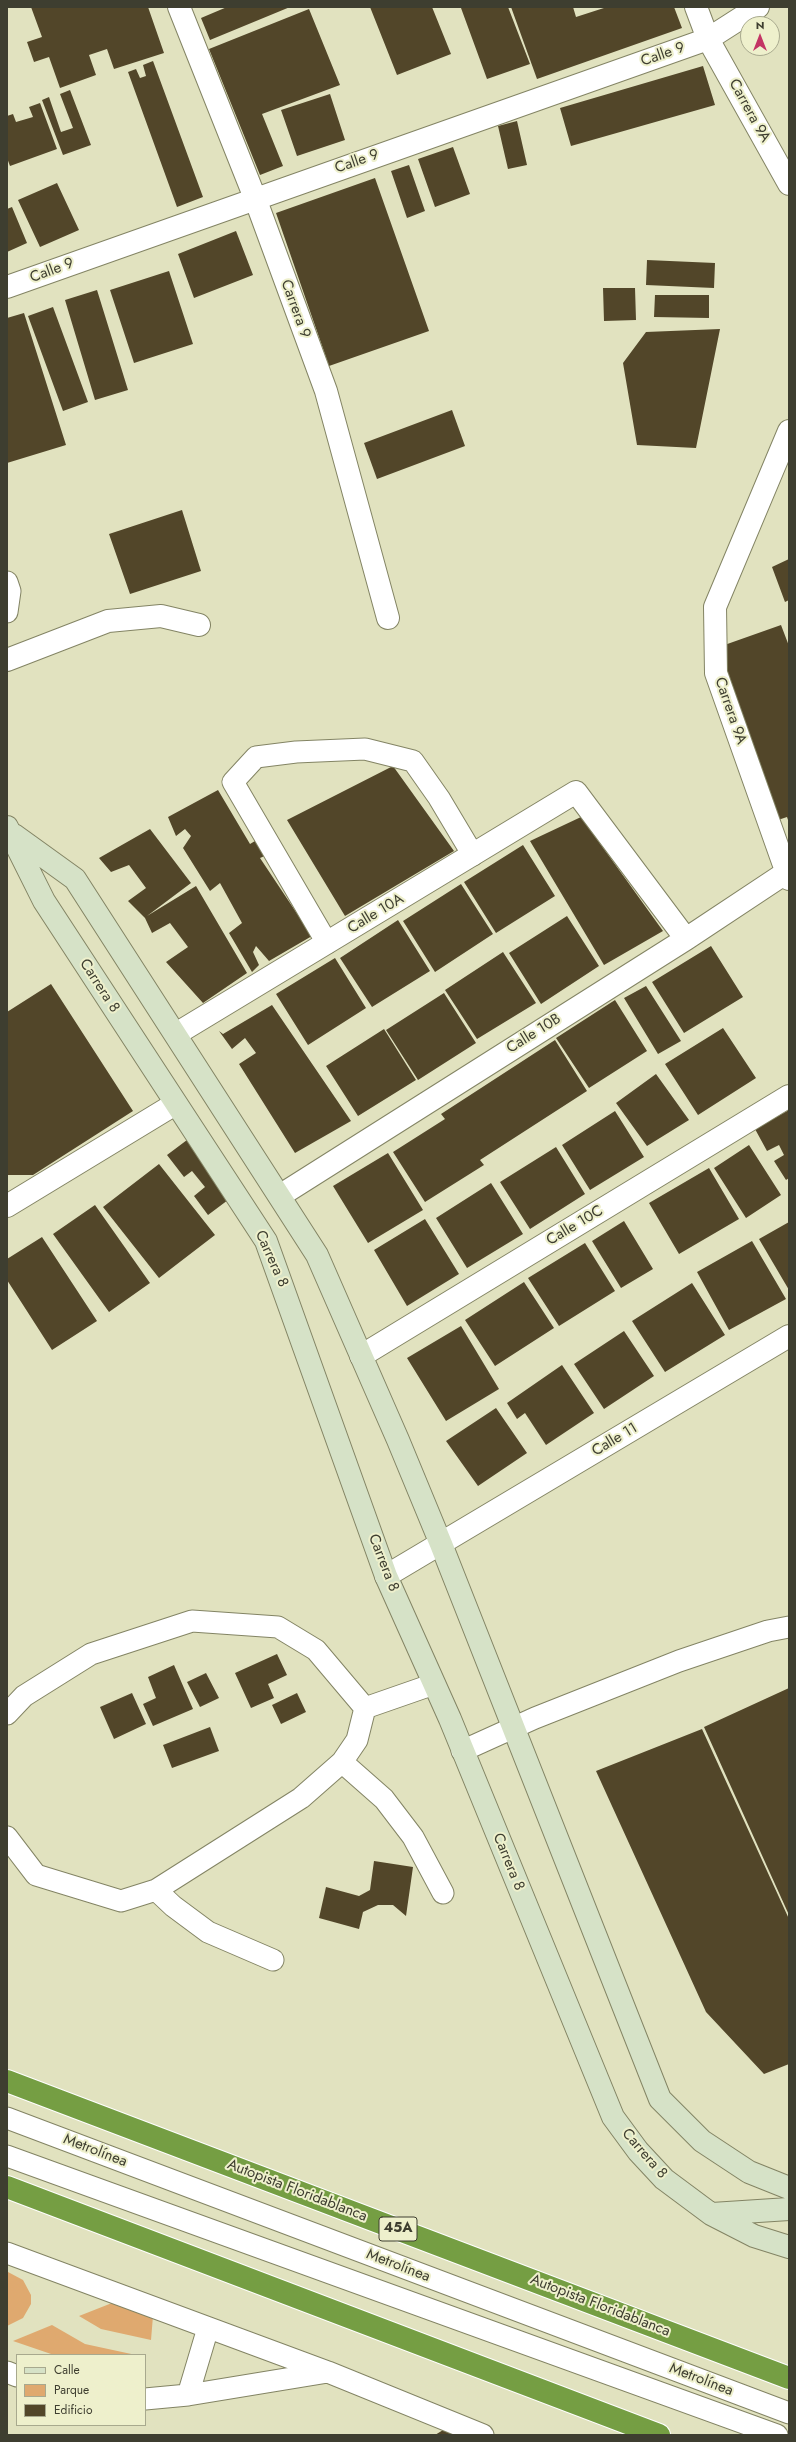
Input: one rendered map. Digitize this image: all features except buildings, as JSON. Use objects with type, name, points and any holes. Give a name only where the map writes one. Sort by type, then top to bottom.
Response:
[{"type":"highway","name":"Autopista Floridablanca","points":[[7,2081],[789,2378]]},
{"type":"highway","points":[[7,2187],[659,2435]]},
{"type":"main road","name":"Carrera 8","points":[[9,830],[75,879],[281,1195],[317,1255],[398,1440],[441,1544],[512,1728],[660,2099],[702,2141],[749,2172],[789,2188]]},
{"type":"main road","name":"Carrera 8","points":[[9,830],[44,901],[175,1104],[266,1241],[386,1576],[434,1684],[613,2117],[638,2151],[664,2179],[711,2214],[754,2236],[789,2247]]},
{"type":"main road","points":[[711,2214],[789,2209]]},
{"type":"street","name":"Carrera 9","points":[[179,7],[255,198],[326,391],[388,618]]},
{"type":"street","name":"Carrera 9A","points":[[696,7],[708,39],[789,184]]},
{"type":"street","name":"Calle 9","points":[[7,288],[255,198],[708,39],[758,7]]},
{"type":"street","name":"Carrera 9A","points":[[788,875],[716,673],[715,607],[789,431]]},
{"type":"street","points":[[7,660],[108,621],[161,616],[199,624]]},
{"type":"street","name":"Calle 10A","points":[[176,1034],[576,792],[686,939]]},
{"type":"street","name":"Calle 10B","points":[[281,1195],[788,875]]},
{"type":"street","name":"Calle 10C","points":[[361,1356],[789,1096]]},
{"type":"street","points":[[7,1206],[175,1104]]},
{"type":"street","name":"Calle 11","points":[[386,1576],[789,1336]]},
{"type":"lane","points":[[7,582],[10,591],[7,612]]},
{"type":"lane","points":[[328,943],[233,782],[256,757],[296,752],[365,749],[413,761],[439,798],[473,855]]},
{"type":"lane","points":[[7,1714],[24,1696],[91,1654],[192,1621],[278,1627],[316,1650],[365,1708]]},
{"type":"lane","points":[[462,1751],[512,1728],[679,1661],[768,1631],[789,1626]]},
{"type":"lane","points":[[365,1708],[397,1699],[434,1684]]},
{"type":"lane","points":[[7,1837],[36,1874],[122,1901],[156,1890],[301,1798],[342,1762],[357,1740],[365,1708]]},
{"type":"lane","points":[[342,1762],[384,1799],[413,1837],[443,1893]]},
{"type":"lane","points":[[156,1890],[173,1906],[208,1932],[273,1960]]},
{"type":"lane","name":"Metrolínea","points":[[7,2118],[789,2414]]},
{"type":"lane","name":"Metrolínea","points":[[7,2156],[777,2435]]},
{"type":"lane","points":[[7,2253],[328,2372],[482,2435]]},
{"type":"lane","points":[[188,2395],[208,2328]]},
{"type":"lane","points":[[146,2399],[188,2395],[328,2372]]},
{"type":"green space","points":[[8,2272],[23,2280],[31,2295],[31,2304],[23,2318],[7,2326]]},
{"type":"green space","points":[[112,2303],[153,2316],[151,2340],[101,2329],[79,2316]]},
{"type":"green space","points":[[52,2325],[85,2344],[131,2354],[51,2354],[13,2341]]}]
